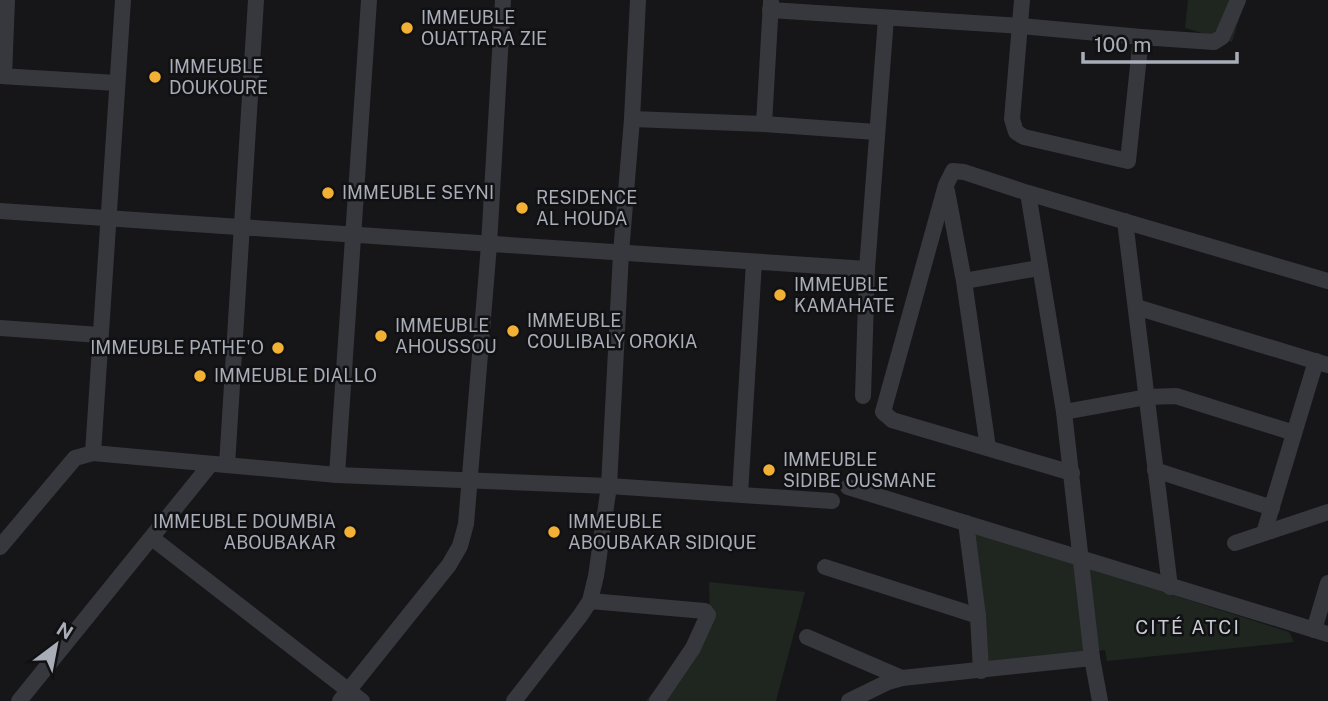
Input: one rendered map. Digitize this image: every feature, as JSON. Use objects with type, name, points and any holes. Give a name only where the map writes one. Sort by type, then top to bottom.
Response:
[{"type":"street","points":[[7,0],[2,76],[117,83]]},
{"type":"street","points":[[93,453],[123,0]]},
{"type":"street","points":[[227,465],[256,0]]},
{"type":"street","points":[[337,475],[369,0]]},
{"type":"street","points":[[344,696],[455,555],[466,524],[489,245],[503,0]]},
{"type":"street","points":[[514,701],[590,601],[596,576],[608,486],[638,0]]},
{"type":"street","points":[[1022,0],[1012,119],[1016,132],[1024,137],[1128,161],[1141,37]]},
{"type":"street","points":[[764,124],[771,5],[886,18],[1214,42],[1222,37],[1238,0]]},
{"type":"street","points":[[863,396],[867,269],[886,18]]},
{"type":"street","points":[[632,119],[876,132]]},
{"type":"street","points":[[1072,473],[892,420],[883,412],[951,173],[957,171],[1328,281]]},
{"type":"street","points":[[946,185],[964,281],[988,448]]},
{"type":"street","points":[[1028,193],[1064,412],[1092,658],[1100,701]]},
{"type":"street","points":[[0,211],[867,269]]},
{"type":"street","points":[[1125,221],[1170,587]]},
{"type":"street","points":[[740,494],[754,262]]},
{"type":"street","points":[[964,281],[1040,268]]},
{"type":"street","points":[[1136,307],[1322,363],[1294,433],[1264,533]]},
{"type":"street","points":[[0,328],[100,335]]},
{"type":"street","points":[[1064,412],[1147,397],[1183,397],[1294,433]]},
{"type":"street","points":[[0,547],[75,458],[93,453],[337,475],[608,486],[832,501]]},
{"type":"street","points":[[19,701],[210,465]]},
{"type":"street","points":[[1155,470],[1272,508]]},
{"type":"street","points":[[848,487],[1321,632],[1328,583]]},
{"type":"street","points":[[1235,543],[1328,512]]},
{"type":"street","points":[[966,523],[978,615],[981,671]]},
{"type":"street","points":[[152,538],[344,696],[362,701]]},
{"type":"street","points":[[825,567],[978,615]]},
{"type":"street","points":[[590,601],[705,611],[708,615],[693,648],[657,701]]},
{"type":"street","points":[[807,637],[902,678]]},
{"type":"street","points":[[849,701],[877,694],[902,678],[1092,658]]},
{"type":"shaded area","points":[[1188,0],[1245,0],[1232,42],[1185,28]]},
{"type":"shaded area","points":[[973,532],[1289,632],[1294,642],[1107,661],[1105,650],[988,665]]},
{"type":"shaded area","points":[[709,582],[805,592],[776,701],[646,701],[710,620]]},
{"type":"place","name":"IMMEUBLE OUATTARA ZIE","points":[[407,28]]},
{"type":"place","name":"IMMEUBLE DOUKOURE","points":[[155,77]]},
{"type":"place","name":"IMMEUBLE SEYNI","points":[[328,193]]},
{"type":"place","name":"RESIDENCE AL HOUDA","points":[[522,208]]},
{"type":"place","name":"IMMEUBLE KAMAHATE","points":[[780,295]]},
{"type":"place","name":"IMMEUBLE COULIBALY OROKIA","points":[[513,331]]},
{"type":"place","name":"IMMEUBLE AHOUSSOU","points":[[381,336]]},
{"type":"place","name":"IMMEUBLE PATHE'O","points":[[278,348]]},
{"type":"place","name":"IMMEUBLE DIALLO","points":[[200,376]]},
{"type":"place","name":"IMMEUBLE SIDIBE OUSMANE","points":[[769,470]]},
{"type":"place","name":"IMMEUBLE DOUMBIA ABOUBAKAR","points":[[350,532]]},
{"type":"place","name":"IMMEUBLE ABOUBAKAR SIDIQUE","points":[[554,532]]},
{"type":"district","name":"CITÉ ATCI","points":[[1188,627]]}]
